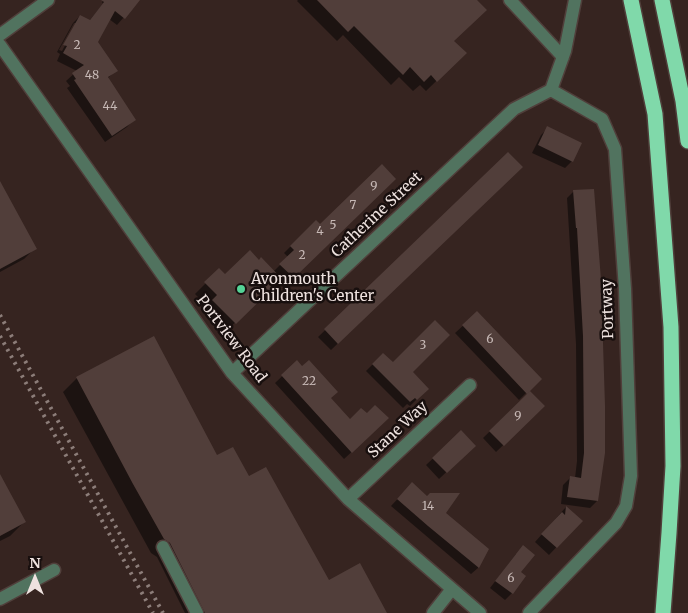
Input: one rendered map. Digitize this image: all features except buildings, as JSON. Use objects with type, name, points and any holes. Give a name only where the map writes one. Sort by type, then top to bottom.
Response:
[{"type":"highway","points":[[632,0],[655,114],[671,327],[673,466],[670,533],[663,613]]},
{"type":"highway","points":[[662,0],[683,101],[688,141]]},
{"type":"street","points":[[0,35],[48,0]]},
{"type":"street","points":[[510,0],[563,57]]},
{"type":"street","points":[[551,90],[563,57],[575,0]]},
{"type":"street","name":"Portview Road","points":[[0,45],[232,373],[348,499],[480,613]]},
{"type":"street","name":"Catherine Street","points":[[232,373],[514,109],[551,90]]},
{"type":"street","name":"Portway","points":[[529,613],[616,523],[626,506],[630,476],[625,289],[615,148],[602,119],[551,90]]},
{"type":"street","name":"Stane Way","points":[[348,499],[470,384]]},
{"type":"street","points":[[163,547],[197,613]]},
{"type":"street","points":[[0,599],[54,570]]},
{"type":"street","points":[[432,613],[452,589]]},
{"type":"railway","points":[[0,315],[163,613]]},
{"type":"railway","points":[[0,336],[153,613]]},
{"type":"place","name":"Avonmouth Children's Center","points":[[241,289]]}]
